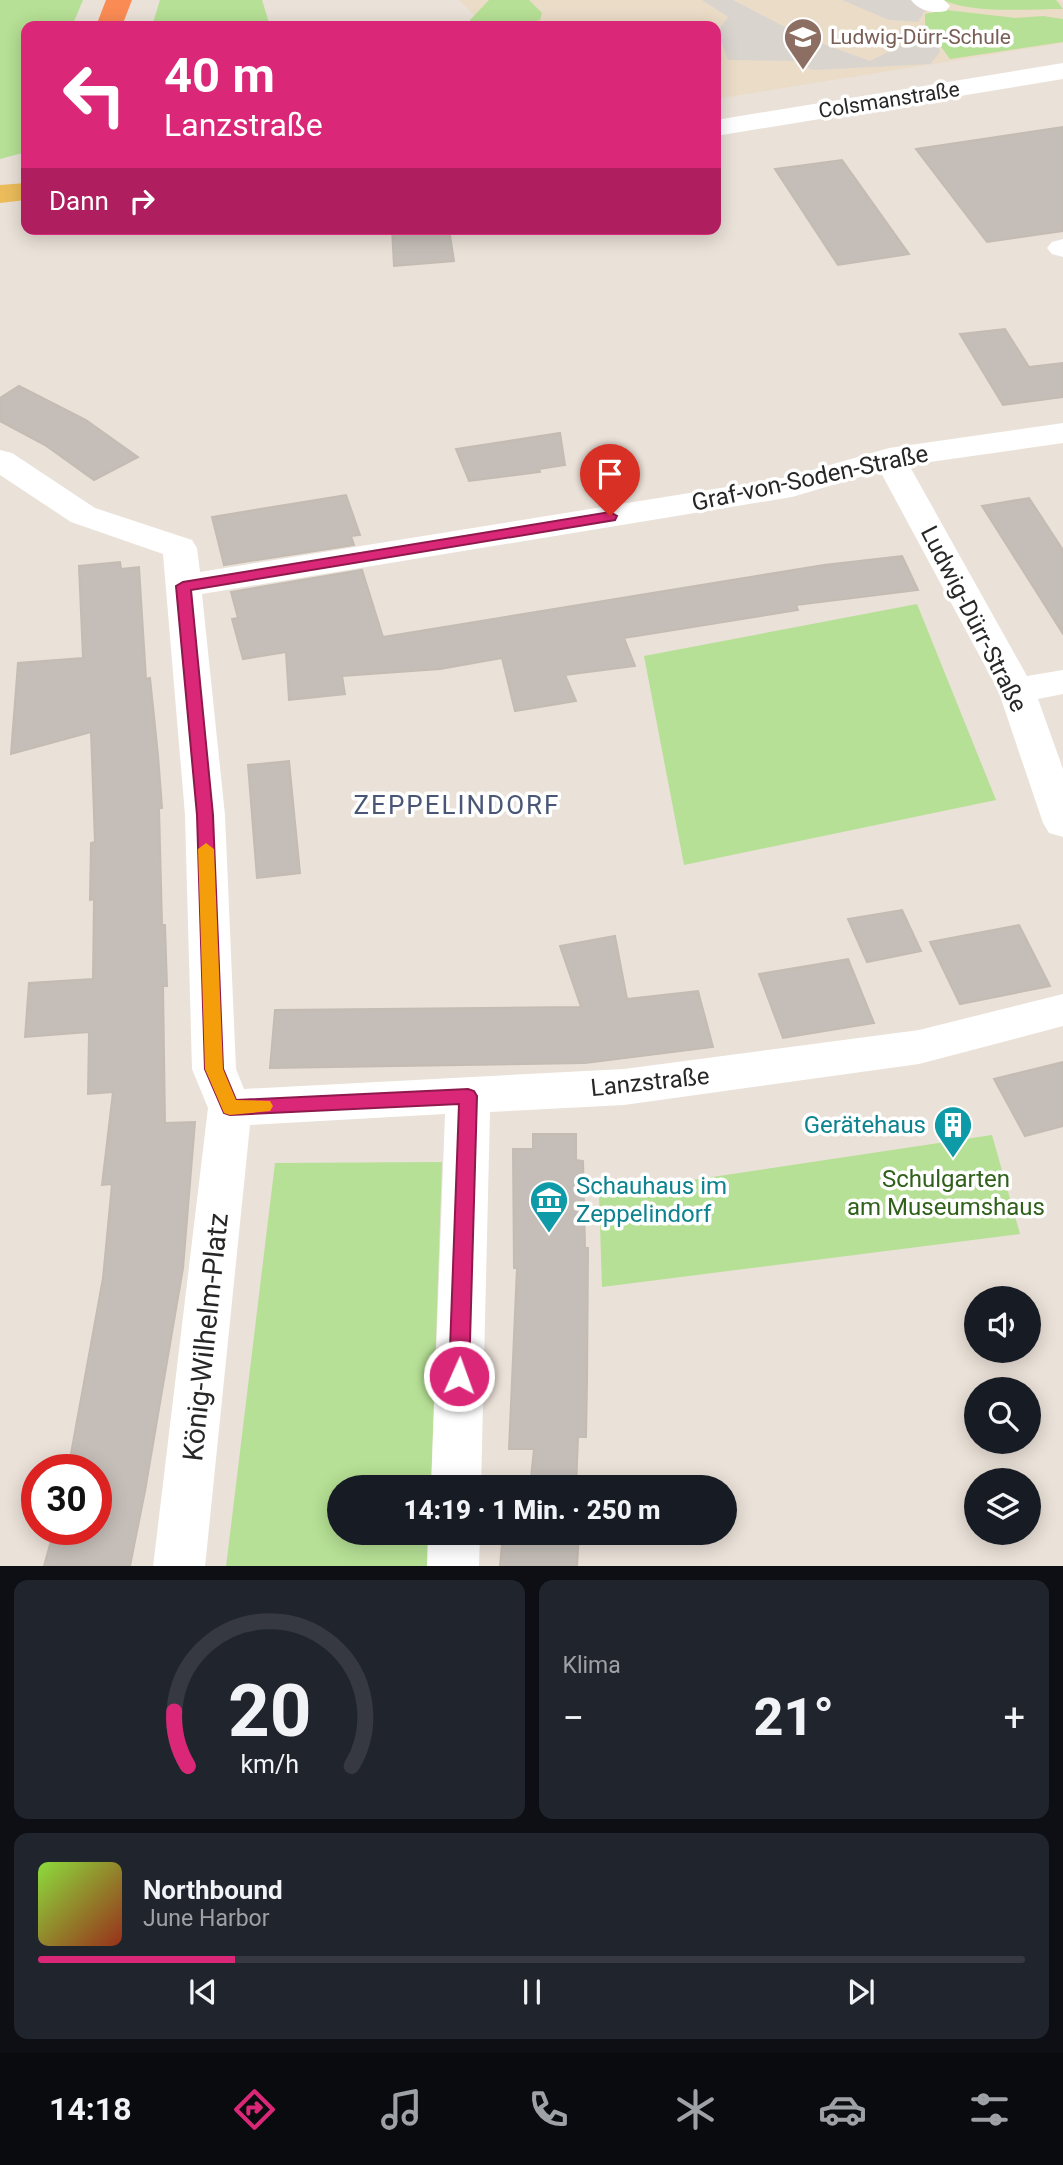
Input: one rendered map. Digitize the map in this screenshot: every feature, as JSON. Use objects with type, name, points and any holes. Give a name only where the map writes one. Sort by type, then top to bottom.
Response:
[{"type":"highway","points":[[111,21],[119,0]]},
{"type":"highway","points":[[131,21],[138,0]]},
{"type":"main road","points":[[0,194],[21,192]]},
{"type":"street","name":"Colsmanstraße","points":[[721,127],[1063,71]]},
{"type":"street","name":"Graf-von-Soden-Straße","points":[[183,586],[792,487],[889,458],[1063,433]]},
{"type":"street","name":"Ludwig-Dürr-Straße","points":[[889,458],[1016,690],[1063,823]]},
{"type":"street","points":[[0,460],[83,515],[180,548],[205,815],[214,1069],[230,1108]]},
{"type":"street","points":[[1016,690],[1063,682]]},
{"type":"street","name":"Lanzstraße","points":[[230,1108],[624,1087],[919,1047],[1063,1010]]},
{"type":"street","points":[[456,1475],[468,1096]]},
{"type":"street","name":"König-Wilhelm-Platz","points":[[179,1566],[230,1108]]},
{"type":"street","points":[[453,1566],[454,1545]]},
{"type":"shaded area","name":"Ludwig-Dürr-Schule","points":[[459,0],[1059,0],[1063,4],[1063,43],[721,98],[721,21],[480,21]]},
{"type":"shaded area","points":[[702,0],[733,0],[804,37],[870,61],[922,35],[936,40],[940,52],[930,64],[813,70],[793,61],[728,60],[721,41],[721,27],[728,17]]},
{"type":"shaded area","points":[[842,0],[946,2],[924,12],[918,22],[889,20]]},
{"type":"green space","points":[[0,0],[83,0],[74,21],[21,21],[21,153],[0,159]]},
{"type":"green space","points":[[160,0],[262,0],[268,21],[154,21]]},
{"type":"green space","points":[[489,0],[529,0],[542,13],[540,20],[535,21],[470,20]]},
{"type":"green space","points":[[943,0],[1056,0],[1063,9],[985,9]]},
{"type":"green space","points":[[946,10],[1016,18],[1043,16],[1063,19],[1063,42],[950,59],[925,25],[925,14]]},
{"type":"green space","points":[[917,604],[996,800],[684,865],[644,656]]},
{"type":"green space","name":"Schulgarten am Museumshaus","points":[[992,1135],[1020,1234],[602,1287],[599,1194]]},
{"type":"green space","points":[[442,1162],[431,1475],[327,1475],[327,1545],[429,1545],[428,1566],[226,1566],[275,1163]]},
{"type":"building","points":[[1063,127],[1063,231],[987,242],[916,149]]},
{"type":"building","points":[[842,160],[909,254],[838,265],[775,169]]},
{"type":"building","points":[[392,235],[450,235],[454,261],[394,266]]},
{"type":"building","points":[[1005,329],[1029,367],[1063,363],[1063,397],[1003,405],[960,334]]},
{"type":"building","points":[[19,386],[86,420],[138,457],[94,480],[45,445],[0,421],[0,398]]},
{"type":"building","points":[[560,433],[565,465],[539,469],[540,472],[469,481],[456,449]]},
{"type":"building","points":[[346,495],[360,535],[351,536],[354,545],[224,565],[212,517]]},
{"type":"building","points":[[1029,498],[1063,550],[1063,634],[982,506]]},
{"type":"building","points":[[902,556],[918,590],[796,605],[798,610],[624,638],[635,666],[565,675],[576,701],[515,711],[502,658],[440,669],[342,676],[345,694],[289,700],[286,652],[243,659],[232,619],[238,618],[231,592],[362,570],[383,637],[824,565]]},
{"type":"building","points":[[120,562],[121,569],[139,567],[146,679],[150,678],[162,808],[159,808],[162,925],[165,925],[167,986],[163,986],[165,1123],[195,1122],[183,1268],[130,1566],[44,1566],[50,1545],[112,1545],[112,1454],[71,1454],[103,1278],[112,1184],[102,1185],[113,1092],[88,1094],[89,1032],[25,1037],[29,983],[93,979],[94,899],[90,900],[91,843],[95,842],[91,732],[11,754],[18,663],[83,658],[79,566]]},
{"type":"building","points":[[289,761],[300,873],[257,878],[248,765]]},
{"type":"building","points":[[902,910],[921,951],[867,962],[848,919]]},
{"type":"building","points":[[1019,925],[1050,986],[960,1004],[930,942]]},
{"type":"building","points":[[615,936],[627,999],[698,991],[713,1047],[585,1063],[270,1068],[275,1010],[581,1007],[560,946]]},
{"type":"building","points":[[848,959],[874,1023],[783,1038],[759,974]]},
{"type":"building","points":[[1063,1062],[1063,1126],[1025,1136],[994,1079]]},
{"type":"building","points":[[533,1134],[576,1134],[576,1160],[583,1161],[585,1248],[588,1248],[586,1437],[578,1437],[577,1475],[531,1475],[534,1449],[509,1449],[517,1268],[514,1268],[513,1149],[533,1149]]},
{"type":"building","points":[[502,1545],[578,1545],[577,1566],[500,1566]]},
{"type":"slow traffic","points":[[206,849],[214,1069],[230,1108],[264,1106]]},
{"type":"place","name":"Ludwig-Dürr-Schule","points":[[803,71]]},
{"type":"place","name":"Gerätehaus","points":[[953,1159]]},
{"type":"place","name":"Schauhaus im Zeppelindorf","points":[[549,1234]]},
{"type":"district","name":"ZEPPELINDORF","points":[[457,805]]},
{"type":"route","points":[[459,1376],[468,1096],[230,1108],[214,1069],[205,815],[183,586],[610,516]]}]
